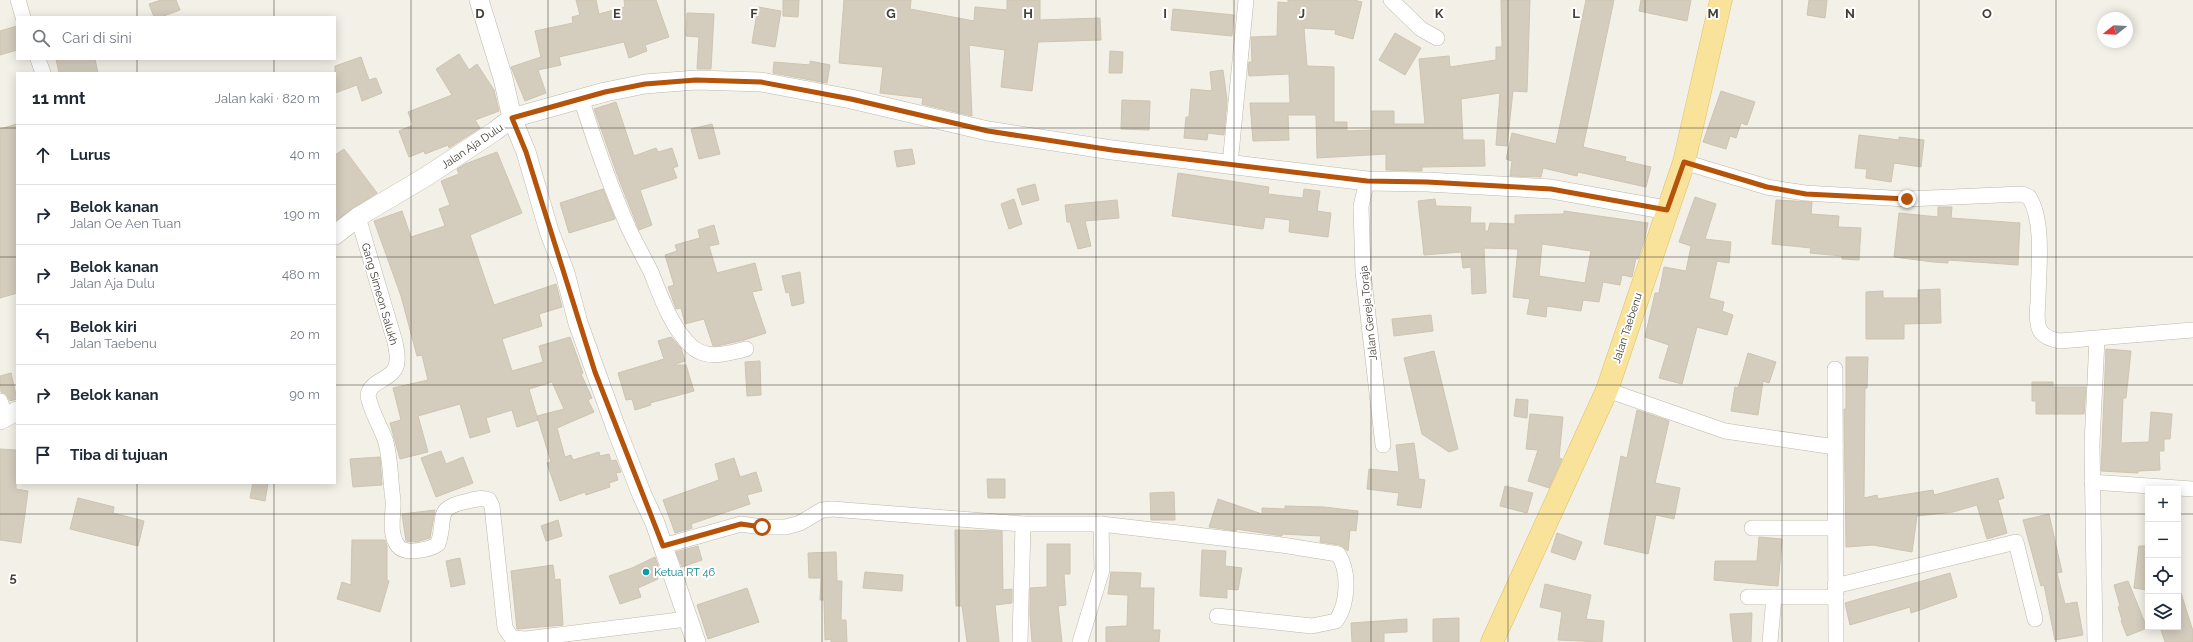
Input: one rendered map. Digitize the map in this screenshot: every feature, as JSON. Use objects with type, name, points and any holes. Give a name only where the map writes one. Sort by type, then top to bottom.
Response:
[{"type":"main road","name":"Jalan Taebenu","points":[[1492,642],[1607,390],[1684,162],[1721,0]]},
{"type":"street","points":[[18,0],[23,16]]},
{"type":"street","points":[[479,0],[503,78],[512,118],[526,152],[595,372],[663,546],[696,642]]},
{"type":"street","points":[[1230,164],[1246,0]]},
{"type":"street","points":[[1391,0],[1421,29],[1437,38]]},
{"type":"street","points":[[38,60],[42,72]]},
{"type":"street","name":"Jalan Aja Dulu","points":[[336,234],[358,217],[427,176],[512,118],[581,98],[645,84],[696,80],[761,82],[851,99],[988,131],[1112,150],[1367,181],[1427,182],[1551,189],[1667,210]]},
{"type":"street","points":[[581,98],[594,142],[630,230],[664,304],[676,325],[692,346],[704,354],[716,356],[746,350]]},
{"type":"street","points":[[1684,162],[1767,187],[1806,194],[1907,199],[2022,194],[2029,197],[2036,210],[2038,242],[2037,318],[2040,331],[2052,340],[2097,339],[2193,330]]},
{"type":"street","name":"Jalan Gereja Toraja","points":[[1367,181],[1361,206],[1363,272],[1383,445]]},
{"type":"street","name":"Gang Simeon Salukh","points":[[358,217],[395,342],[398,360],[392,374],[373,386],[368,396],[387,448],[393,503],[392,516],[394,539],[398,546],[408,551],[434,547],[438,544],[444,510],[448,506],[483,498],[489,500],[492,506],[507,638],[526,639],[687,619]]},
{"type":"street","points":[[2095,642],[2092,444],[2097,339]]},
{"type":"street","points":[[1835,369],[1836,642]]},
{"type":"street","points":[[1607,390],[1725,431],[1835,448]]},
{"type":"street","points":[[2092,482],[2193,489]]},
{"type":"street","points":[[663,546],[741,524],[762,527],[786,526],[800,523],[822,510],[832,509],[1023,524],[1101,524],[1338,554],[1344,563],[1346,579],[1342,612],[1336,621],[1312,626],[1217,616]]},
{"type":"street","points":[[1020,642],[1023,524]]},
{"type":"street","points":[[1080,642],[1102,570],[1101,524]]},
{"type":"street","points":[[1752,528],[1835,528]]},
{"type":"street","points":[[1748,597],[1774,597],[1836,591],[2016,542],[2035,619]]},
{"type":"street","points":[[1770,642],[1774,597]]},
{"type":"building","points":[[161,0],[176,0],[180,10],[164,16],[154,16],[149,4]]},
{"type":"building","points":[[576,0],[596,0],[599,14],[625,7],[624,0],[656,0],[669,37],[645,45],[647,51],[629,58],[624,42],[559,57],[561,65],[538,70],[546,93],[525,101],[511,67],[541,57],[535,31],[573,23],[572,17],[580,15]]},
{"type":"building","points":[[783,0],[799,0],[798,17],[783,16]]},
{"type":"building","points":[[844,0],[911,0],[910,9],[974,21],[975,7],[1007,10],[1007,0],[1040,0],[1040,20],[1100,18],[1101,40],[1038,42],[1032,91],[1001,87],[1005,50],[969,45],[972,116],[922,104],[923,98],[880,93],[883,67],[839,63]]},
{"type":"building","points":[[1288,0],[1354,0],[1362,2],[1353,39],[1335,34],[1336,30],[1304,28],[1307,66],[1334,67],[1334,122],[1347,122],[1347,131],[1372,130],[1372,111],[1394,111],[1394,124],[1425,124],[1419,59],[1449,56],[1450,67],[1496,60],[1496,47],[1502,47],[1501,0],[1530,0],[1527,92],[1513,91],[1507,146],[1496,145],[1500,93],[1461,99],[1463,140],[1484,140],[1485,166],[1422,167],[1422,171],[1386,170],[1386,154],[1317,158],[1316,115],[1288,115],[1289,140],[1253,141],[1250,103],[1290,103],[1289,74],[1249,76],[1249,62],[1252,62],[1251,37],[1277,36],[1278,2],[1288,3]]},
{"type":"building","points":[[1586,0],[1614,0],[1583,147],[1626,157],[1625,161],[1651,167],[1646,187],[1578,172],[1577,176],[1543,168],[1541,177],[1510,176],[1512,161],[1506,159],[1512,133],[1556,144]]},
{"type":"building","points":[[1641,0],[1691,0],[1687,21],[1639,11]]},
{"type":"building","points":[[1809,0],[1827,0],[1825,18],[1807,15]]},
{"type":"building","points":[[758,7],[781,11],[775,47],[752,43]]},
{"type":"building","points":[[1173,9],[1234,15],[1232,36],[1171,30]]},
{"type":"building","points":[[687,13],[714,14],[711,69],[697,69],[699,37],[686,36]]},
{"type":"building","points":[[16,26],[16,50],[0,55],[0,31]]},
{"type":"building","points":[[1395,33],[1421,48],[1405,75],[1379,60]]},
{"type":"building","points":[[1110,51],[1123,52],[1122,73],[1109,73]]},
{"type":"building","points":[[459,54],[469,70],[477,64],[494,90],[499,111],[475,120],[480,128],[449,148],[448,145],[425,154],[424,151],[409,157],[399,131],[413,125],[408,112],[452,95],[436,69]]},
{"type":"building","points":[[361,57],[369,80],[376,78],[382,93],[362,101],[357,85],[336,93],[335,66]]},
{"type":"building","points":[[56,60],[95,60],[98,72],[59,72]]},
{"type":"building","points":[[810,61],[830,65],[827,83],[773,73],[774,62],[810,65]]},
{"type":"building","points":[[1223,70],[1227,100],[1224,135],[1208,133],[1207,140],[1184,138],[1186,117],[1189,117],[1191,89],[1212,91],[1210,72]]},
{"type":"building","points":[[1721,91],[1755,102],[1747,125],[1741,123],[1736,138],[1730,136],[1726,149],[1703,142]]},
{"type":"building","points":[[1122,100],[1150,101],[1149,130],[1121,129]]},
{"type":"building","points":[[616,102],[634,156],[656,148],[658,152],[672,148],[678,166],[673,168],[677,178],[640,190],[652,225],[639,230],[618,177],[594,109]]},
{"type":"building","points":[[16,124],[16,293],[0,298],[0,129]]},
{"type":"building","points":[[712,124],[720,154],[699,159],[691,129]]},
{"type":"building","points":[[1859,135],[1899,140],[1899,137],[1924,140],[1921,167],[1894,163],[1891,182],[1866,178],[1867,169],[1855,168]]},
{"type":"building","points":[[344,149],[377,193],[336,220],[336,154]]},
{"type":"building","points":[[912,149],[915,164],[897,167],[894,151]]},
{"type":"building","points":[[497,152],[522,213],[470,235],[494,305],[556,284],[562,307],[539,314],[542,326],[502,339],[512,371],[543,362],[539,346],[570,337],[583,373],[581,374],[592,398],[588,400],[594,412],[557,428],[565,457],[571,455],[573,460],[599,452],[600,456],[609,454],[611,461],[616,460],[621,472],[616,473],[618,480],[609,483],[610,487],[586,495],[585,492],[560,501],[547,463],[551,462],[537,416],[564,409],[552,382],[529,389],[538,420],[517,427],[512,410],[486,418],[490,432],[470,438],[460,404],[418,416],[428,452],[400,459],[390,423],[401,420],[393,388],[428,380],[422,355],[417,356],[401,296],[374,221],[402,211],[411,237],[445,226],[439,209],[450,205],[441,181],[459,174],[457,169],[465,164]]},
{"type":"building","points":[[1178,173],[1269,187],[1268,194],[1303,198],[1304,189],[1320,191],[1317,211],[1331,213],[1328,237],[1289,232],[1290,220],[1265,217],[1263,229],[1172,216]]},
{"type":"building","points":[[1035,184],[1039,200],[1022,205],[1017,189]]},
{"type":"building","points":[[603,189],[615,219],[569,233],[560,203]]},
{"type":"building","points":[[1695,197],[1716,204],[1705,239],[1731,242],[1729,263],[1717,261],[1709,298],[1724,302],[1722,311],[1733,315],[1727,335],[1697,327],[1682,384],[1659,378],[1669,345],[1645,337],[1655,293],[1659,293],[1664,267],[1686,271],[1691,246],[1679,242]]},
{"type":"building","points":[[1014,199],[1022,224],[1009,229],[1001,204]]},
{"type":"building","points":[[1435,199],[1436,206],[1471,207],[1470,223],[1485,223],[1485,231],[1488,231],[1490,223],[1515,224],[1515,215],[1564,214],[1564,211],[1648,223],[1638,259],[1636,258],[1632,277],[1622,275],[1620,285],[1603,282],[1599,302],[1583,300],[1581,311],[1547,306],[1546,317],[1527,314],[1530,299],[1513,297],[1518,249],[1484,248],[1486,293],[1472,294],[1471,267],[1463,268],[1461,252],[1424,255],[1418,201]],"holes":[[[1542,244],[1591,251],[1585,283],[1539,276]]]},
{"type":"building","points":[[1117,200],[1119,218],[1085,221],[1091,246],[1078,249],[1070,222],[1067,222],[1065,205]]},
{"type":"building","points":[[1776,200],[1812,202],[1811,214],[1839,216],[1838,227],[1861,228],[1859,260],[1842,259],[1842,256],[1810,253],[1811,248],[1772,244]]},
{"type":"building","points":[[1938,207],[1952,207],[1951,218],[2020,223],[2018,265],[1948,260],[1948,263],[1894,257],[1899,213],[1938,217]]},
{"type":"building","points":[[714,225],[719,244],[709,246],[717,273],[755,263],[762,290],[752,292],[766,333],[717,346],[713,346],[704,319],[685,324],[681,308],[676,309],[668,287],[674,285],[665,255],[677,251],[675,245],[700,238],[698,230]]},
{"type":"building","points":[[800,272],[804,303],[792,306],[789,292],[786,293],[782,276]]},
{"type":"building","points":[[1940,289],[1941,323],[1904,324],[1904,339],[1866,339],[1866,292],[1883,291],[1883,298],[1918,298],[1918,290]]},
{"type":"building","points":[[1431,315],[1433,331],[1394,336],[1392,319]]},
{"type":"building","points":[[671,337],[681,348],[685,361],[673,365],[686,365],[694,391],[650,403],[651,405],[635,410],[632,399],[626,400],[618,373],[664,359],[658,341]]},
{"type":"building","points":[[2106,349],[2131,351],[2126,398],[2123,398],[2121,443],[2149,442],[2151,412],[2172,414],[2170,439],[2164,439],[2164,451],[2159,451],[2160,470],[2138,471],[2138,473],[2101,471]]},
{"type":"building","points":[[1434,351],[1458,449],[1449,452],[1422,434],[1404,358]]},
{"type":"building","points":[[1748,353],[1776,362],[1769,383],[1763,381],[1758,415],[1731,411],[1735,387],[1738,388]]},
{"type":"building","points":[[1846,357],[1868,357],[1867,388],[1865,388],[1864,498],[1877,495],[1878,499],[1933,490],[1934,495],[1998,478],[2004,498],[1998,500],[2007,533],[1987,539],[1977,505],[1953,512],[1917,516],[1912,552],[1873,545],[1846,547],[1844,409],[1846,409]]},
{"type":"building","points":[[760,361],[761,395],[747,396],[745,362]]},
{"type":"building","points":[[11,373],[16,399],[10,401],[6,394],[1,392],[0,376]]},
{"type":"building","points":[[2032,382],[2053,382],[2053,387],[2086,387],[2084,414],[2036,414],[2036,401],[2032,401]]},
{"type":"building","points":[[1516,399],[1528,400],[1527,418],[1514,416]]},
{"type":"building","points":[[1637,410],[1669,421],[1655,483],[1680,488],[1674,519],[1656,515],[1648,554],[1604,544],[1621,456],[1627,458]]},
{"type":"building","points":[[1530,414],[1563,417],[1559,458],[1562,459],[1549,488],[1528,481],[1538,450],[1526,449]]},
{"type":"building","points":[[1414,443],[1419,479],[1425,480],[1421,508],[1397,505],[1399,493],[1367,489],[1369,469],[1399,472],[1396,445]]},
{"type":"building","points":[[0,449],[16,450],[16,489],[28,491],[21,543],[0,540]]},
{"type":"building","points":[[441,451],[446,464],[463,457],[473,483],[436,497],[421,458]]},
{"type":"building","points":[[380,457],[382,485],[353,487],[350,459]]},
{"type":"building","points":[[734,458],[740,477],[756,472],[762,491],[747,495],[750,504],[691,524],[692,528],[675,533],[663,500],[719,480],[715,464]]},
{"type":"building","points":[[987,479],[1005,479],[1005,498],[988,498]]},
{"type":"building","points":[[253,484],[268,484],[265,501],[250,498]]},
{"type":"building","points":[[1505,486],[1533,493],[1527,513],[1500,506]]},
{"type":"building","points":[[1174,492],[1175,520],[1151,520],[1150,493]]},
{"type":"building","points":[[78,498],[114,507],[113,513],[144,521],[138,546],[70,529]]},
{"type":"building","points":[[1218,499],[1262,514],[1262,508],[1285,509],[1285,506],[1324,507],[1358,511],[1356,531],[1350,530],[1348,551],[1340,545],[1320,542],[1321,536],[1282,534],[1282,536],[1236,529],[1236,531],[1209,527]]},
{"type":"building","points":[[435,510],[430,538],[416,542],[406,541],[402,514]]},
{"type":"building","points":[[2049,514],[2062,572],[2057,573],[2065,604],[2077,602],[2083,635],[2055,640],[2044,585],[2041,586],[2023,520]]},
{"type":"building","points":[[558,520],[562,536],[546,541],[541,526]]},
{"type":"building","points":[[955,530],[1002,531],[1003,590],[1012,589],[1012,603],[995,605],[999,642],[967,642],[962,606],[956,606]]},
{"type":"building","points":[[1557,533],[1582,542],[1575,560],[1551,552]]},
{"type":"building","points":[[1759,537],[1782,539],[1778,586],[1714,580],[1715,561],[1757,561]]},
{"type":"building","points":[[352,540],[385,540],[387,546],[387,580],[389,581],[380,612],[337,599],[342,582],[351,585]]},
{"type":"building","points":[[1047,544],[1070,544],[1070,574],[1064,574],[1066,605],[1058,606],[1062,642],[1032,642],[1030,588],[1047,587]]},
{"type":"building","points":[[698,546],[702,560],[682,567],[676,552]]},
{"type":"building","points":[[2139,546],[2145,546],[2145,590],[2134,588]]},
{"type":"building","points":[[1202,550],[1226,551],[1225,566],[1242,568],[1238,590],[1227,589],[1227,598],[1200,596]]},
{"type":"building","points":[[836,552],[837,581],[842,581],[841,620],[846,620],[847,642],[831,642],[831,639],[825,640],[824,600],[820,600],[821,578],[809,578],[808,553]]},
{"type":"building","points":[[655,557],[660,571],[656,573],[658,579],[638,588],[641,597],[620,604],[609,576],[632,568]]},
{"type":"building","points":[[460,558],[465,584],[451,587],[446,561]]},
{"type":"building","points":[[553,565],[555,580],[560,579],[563,625],[517,629],[511,571]]},
{"type":"building","points":[[865,572],[903,575],[902,591],[863,588]]},
{"type":"building","points":[[1111,572],[1141,573],[1140,588],[1154,588],[1153,630],[1160,630],[1159,642],[1106,642],[1106,627],[1127,626],[1128,595],[1108,594]]},
{"type":"building","points":[[1950,573],[1957,597],[1911,613],[1910,607],[1850,625],[1845,603]]},
{"type":"building","points":[[2128,581],[2145,623],[2145,629],[2127,636],[2121,621],[2118,607],[2120,606],[2114,585]]},
{"type":"building","points":[[1545,584],[1591,595],[1586,619],[1604,621],[1602,642],[1558,640],[1562,612],[1540,607]]},
{"type":"building","points":[[747,588],[759,622],[708,639],[697,605]]},
{"type":"building","points":[[2181,593],[2193,631],[2193,642],[2165,642],[2161,630],[2181,630]]},
{"type":"building","points":[[1752,613],[1751,642],[1733,642],[1730,614]]},
{"type":"building","points":[[1459,618],[1459,642],[1433,642],[1433,619]]},
{"type":"building","points":[[1407,619],[1407,632],[1384,633],[1384,642],[1352,642],[1351,623]]},
{"type":"place","name":"Ketua RT 46","points":[[646,572]]},
{"type":"route","points":[[762,527],[741,524],[663,546],[655,522],[642,495],[595,372],[578,323],[565,273],[549,231],[526,152],[512,118],[605,92],[645,84],[696,80],[761,82],[851,99],[988,131],[1112,150],[1367,181],[1427,182],[1551,189],[1667,210],[1684,162],[1767,187],[1806,194],[1907,199]]}]
